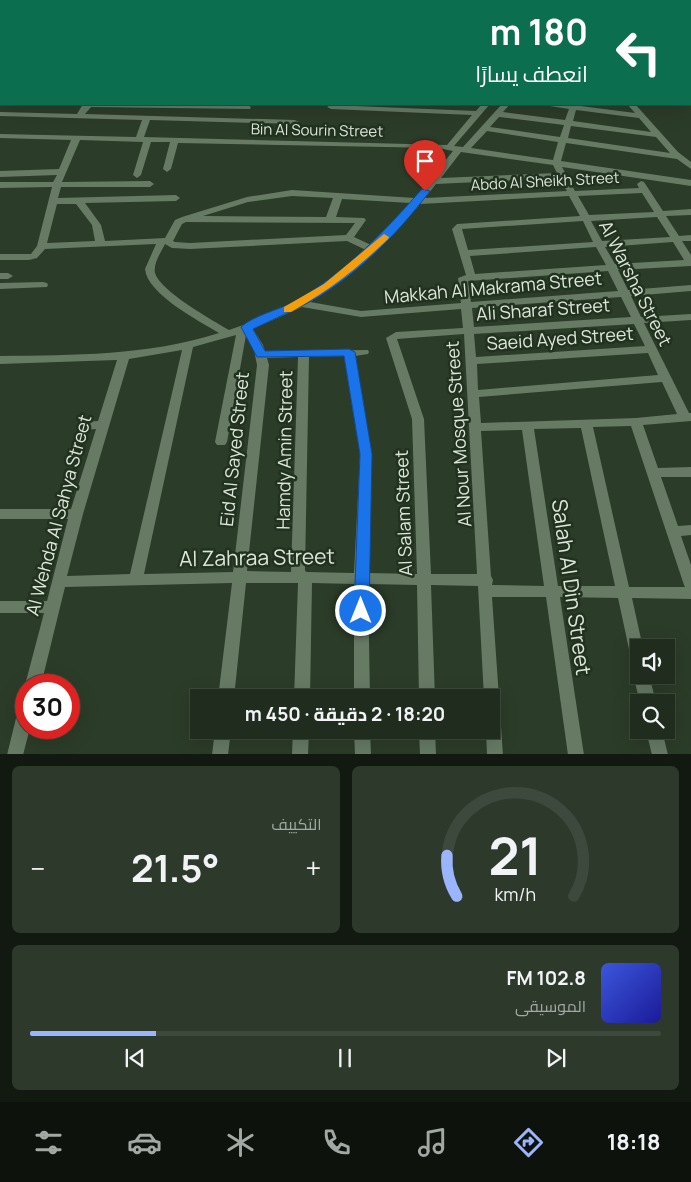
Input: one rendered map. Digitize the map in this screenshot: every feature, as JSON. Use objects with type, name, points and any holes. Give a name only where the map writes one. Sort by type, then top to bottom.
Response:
[{"type":"street","points":[[80,116],[86,106],[91,105],[247,107]]},
{"type":"street","points":[[449,147],[485,105]]},
{"type":"street","points":[[0,360],[124,356],[188,345],[244,328],[299,303],[352,268],[505,105]]},
{"type":"street","points":[[558,105],[640,116]]},
{"type":"street","points":[[632,105],[679,157],[691,166]]},
{"type":"street","points":[[331,107],[478,113]]},
{"type":"street","points":[[556,163],[573,107]]},
{"type":"street","points":[[0,114],[147,118],[282,132],[295,122]]},
{"type":"street","points":[[497,114],[659,135]]},
{"type":"street","points":[[137,175],[147,118]]},
{"type":"street","points":[[484,128],[679,157]]},
{"type":"street","name":"Bin Al Sourin Street","points":[[0,136],[174,141],[282,132],[463,148],[691,183]]},
{"type":"street","points":[[40,249],[55,201],[61,172],[76,139]]},
{"type":"street","points":[[167,169],[174,141]]},
{"type":"street","name":"Al Warsha Street","points":[[556,163],[600,244],[666,378],[688,418]]},
{"type":"street","points":[[0,174],[61,172]]},
{"type":"street","points":[[434,182],[562,175]]},
{"type":"street","points":[[468,277],[691,262],[635,175]]},
{"type":"street","points":[[0,185],[150,184]]},
{"type":"street","name":"Abdo Al Sheikh Street","points":[[185,219],[262,197],[307,192],[416,201],[644,190]]},
{"type":"street","points":[[330,220],[339,195]]},
{"type":"street","points":[[55,201],[176,198]]},
{"type":"street","points":[[78,201],[96,222],[100,232],[100,244]]},
{"type":"street","points":[[586,218],[691,212]]},
{"type":"street","name":"Al Nour Mosque Street","points":[[496,754],[476,427],[463,278],[468,277],[464,253],[456,229],[462,226],[586,218]]},
{"type":"street","points":[[228,334],[198,316],[153,282],[149,272],[150,265],[178,222],[185,219],[362,220],[349,238]]},
{"type":"street","points":[[0,257],[29,257],[40,249],[165,241],[172,246],[190,246],[349,238],[371,249]]},
{"type":"street","points":[[464,253],[691,238]]},
{"type":"street","points":[[0,286],[43,285]]},
{"type":"street","name":"Makkah Al Makrama Street","points":[[299,303],[354,314],[691,288]]},
{"type":"street","name":"Ali Sharaf Street","points":[[396,335],[691,317]]},
{"type":"street","points":[[221,442],[244,328]]},
{"type":"street","name":"Eid Al Sayed Street","points":[[227,689],[263,365],[261,355],[244,328]]},
{"type":"street","name":"Al Salam Street","points":[[396,335],[391,340],[418,419],[420,437],[427,689]]},
{"type":"street","points":[[136,579],[188,345]]},
{"type":"street","name":"Saeid Ayed Street","points":[[471,361],[652,349]]},
{"type":"street","points":[[349,352],[366,454],[361,577],[362,689]]},
{"type":"street","points":[[261,355],[364,352]]},
{"type":"street","name":"Hamdy Amin Street","points":[[302,689],[304,354]]},
{"type":"street","name":"Al Wehda Al Sahya Street","points":[[36,674],[76,514],[124,356]]},
{"type":"street","points":[[473,394],[666,378]]},
{"type":"street","points":[[476,427],[636,422],[688,418]]},
{"type":"street","points":[[636,422],[691,585]]},
{"type":"street","points":[[586,424],[633,639]]},
{"type":"street","points":[[84,426],[102,425]]},
{"type":"street","name":"Salah Al Din Street","points":[[527,426],[576,754]]},
{"type":"street","points":[[654,473],[691,472]]},
{"type":"street","points":[[0,514],[76,514]]},
{"type":"street","points":[[674,531],[691,530]]},
{"type":"street","name":"Al Zahraa Street","points":[[59,582],[240,577],[425,577],[486,586],[552,592],[691,592]]},
{"type":"street","points":[[0,607],[52,607]]},
{"type":"street","points":[[15,754],[19,739]]},
{"type":"street","points":[[220,754],[222,739]]},
{"type":"street","points":[[300,754],[301,739]]},
{"type":"street","points":[[362,739],[363,754]]},
{"type":"street","points":[[427,739],[428,754]]},
{"type":"street","points":[[656,739],[660,754]]},
{"type":"slow traffic","points":[[287,309],[328,286],[352,268],[384,237]]},
{"type":"route","points":[[361,611],[366,454],[363,424],[349,352],[261,355],[258,345],[246,327],[274,316],[299,303],[328,286],[352,268],[384,237],[425,191]]}]
